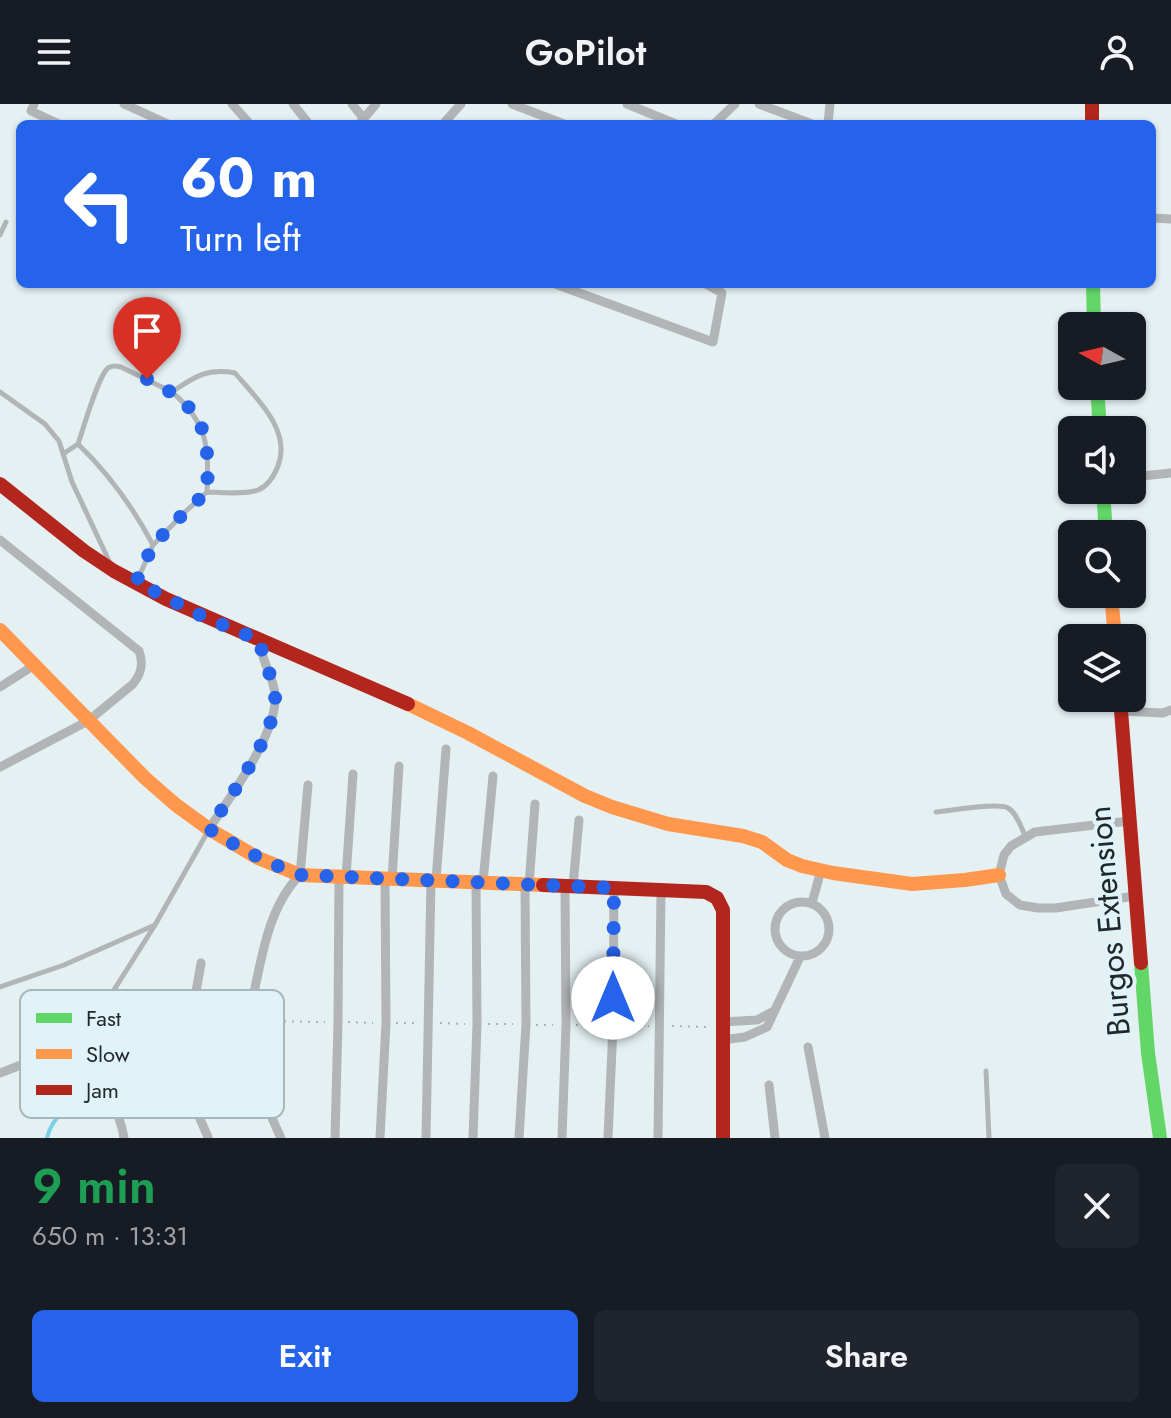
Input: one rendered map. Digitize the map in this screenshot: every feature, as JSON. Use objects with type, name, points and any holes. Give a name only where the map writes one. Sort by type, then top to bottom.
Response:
[{"type":"street","points":[[34,104],[31,111],[50,120]]},
{"type":"street","points":[[124,104],[159,120]]},
{"type":"street","points":[[232,104],[246,120]]},
{"type":"street","points":[[293,104],[306,120]]},
{"type":"street","points":[[363,120],[376,104]]},
{"type":"street","points":[[447,120],[461,104]]},
{"type":"street","points":[[512,104],[554,120]]},
{"type":"street","points":[[627,104],[646,108],[668,120]]},
{"type":"street","points":[[718,120],[735,104]]},
{"type":"street","points":[[759,104],[801,120]]},
{"type":"street","points":[[566,288],[713,342],[722,293],[713,288]]},
{"type":"street","points":[[1093,288],[1094,312]]},
{"type":"street","points":[[1146,476],[1171,473]]},
{"type":"street","points":[[0,484],[114,571],[202,616],[422,710],[585,796],[612,807],[668,824],[743,836],[762,842],[787,860],[868,879],[912,884],[999,875]]},
{"type":"street","points":[[0,540],[139,651],[141,658],[139,677],[88,721],[0,767]]},
{"type":"street","points":[[0,630],[175,805],[251,855],[300,875],[706,892],[720,901],[723,910],[723,1138]]},
{"type":"street","points":[[209,829],[259,749],[274,710],[276,697],[261,654],[261,641]]},
{"type":"street","points":[[0,687],[36,664]]},
{"type":"street","points":[[1146,710],[1163,713],[1171,710]]},
{"type":"street","name":"Burgos Extension","points":[[1121,712],[1148,1053],[1160,1138]]},
{"type":"street","points":[[426,1138],[434,880],[446,749]]},
{"type":"street","points":[[380,1138],[389,878],[399,766]]},
{"type":"street","points":[[335,1138],[343,877],[353,774]]},
{"type":"street","points":[[473,1138],[480,882],[493,776]]},
{"type":"street","points":[[255,990],[276,910],[300,875],[308,785]]},
{"type":"street","points":[[519,1138],[526,1024],[527,884],[535,804]]},
{"type":"street","points":[[562,1138],[569,886],[579,820]]},
{"type":"street","points":[[1129,821],[1035,832],[1011,846],[1004,855],[999,875],[1006,894],[1020,905],[1038,908],[1135,896]]},
{"type":"street","points":[[812,903],[821,870]]},
{"type":"street","points":[[608,1138],[614,888]]},
{"type":"street","points":[[658,1138],[661,890]]},
{"type":"street","points":[[797,902],[812,903],[828,918],[829,936],[822,949],[813,955],[800,957],[785,952],[778,943],[775,924],[779,914],[786,906],[797,902]]},
{"type":"street","points":[[722,1040],[740,1039],[767,1027],[800,957]]},
{"type":"street","points":[[197,990],[201,963]]},
{"type":"street","points":[[722,1022],[757,1020],[774,1011]]},
{"type":"street","points":[[808,1047],[825,1138]]},
{"type":"street","points":[[0,1073],[20,1065]]},
{"type":"street","points":[[769,1085],[775,1138]]},
{"type":"street","points":[[120,1118],[124,1138]]},
{"type":"street","points":[[200,1118],[208,1137]]},
{"type":"street","points":[[273,1118],[281,1138]]},
{"type":"lane","points":[[0,235],[6,222]]},
{"type":"lane","points":[[63,454],[78,444],[107,369],[121,367],[172,392],[188,405],[201,425],[209,456],[207,492]]},
{"type":"lane","points":[[136,582],[153,545],[207,492],[255,491],[265,486],[280,460],[281,440],[270,415],[235,373],[218,370],[205,373],[172,392]]},
{"type":"lane","points":[[0,392],[45,424],[59,441],[72,482],[114,571]]},
{"type":"lane","points":[[78,444],[101,467],[137,514],[153,545]]},
{"type":"lane","points":[[936,812],[997,806],[1008,808],[1026,837]]},
{"type":"lane","points":[[113,990],[155,925],[209,829]]},
{"type":"lane","points":[[0,987],[98,951],[155,925]]},
{"type":"lane","points":[[986,1071],[989,1138]]},
{"type":"path","points":[[284,1021],[526,1024]]},
{"type":"waterway","points":[[47,1138],[57,1118]]},
{"type":"traffic: fast","points":[[1093,288],[1094,312]]},
{"type":"traffic: fast","points":[[1098,400],[1099,416]]},
{"type":"traffic: fast","points":[[1104,504],[1105,520]]},
{"type":"traffic: fast","points":[[1141,963],[1148,1053],[1160,1138]]},
{"type":"traffic: slow","points":[[1112,608],[1114,624]]},
{"type":"traffic: slow","points":[[0,630],[145,778],[209,829],[258,858],[300,875],[543,885]]},
{"type":"traffic: slow","points":[[408,704],[585,796],[668,824],[762,842],[787,860],[802,866],[912,884],[999,875]]},
{"type":"traffic: jam","points":[[1092,104],[1092,120]]},
{"type":"traffic: jam","points":[[0,484],[114,571],[166,599],[408,704]]},
{"type":"traffic: jam","points":[[1121,712],[1141,963]]},
{"type":"traffic: jam","points":[[543,885],[706,892],[717,898],[723,910],[723,1138]]},
{"type":"route","points":[[147,379],[172,392],[188,405],[201,425],[209,456],[207,492],[153,545],[136,582],[202,616],[261,641],[261,654],[276,697],[259,749],[209,829],[241,850],[300,875],[614,888],[613,998]]}]
